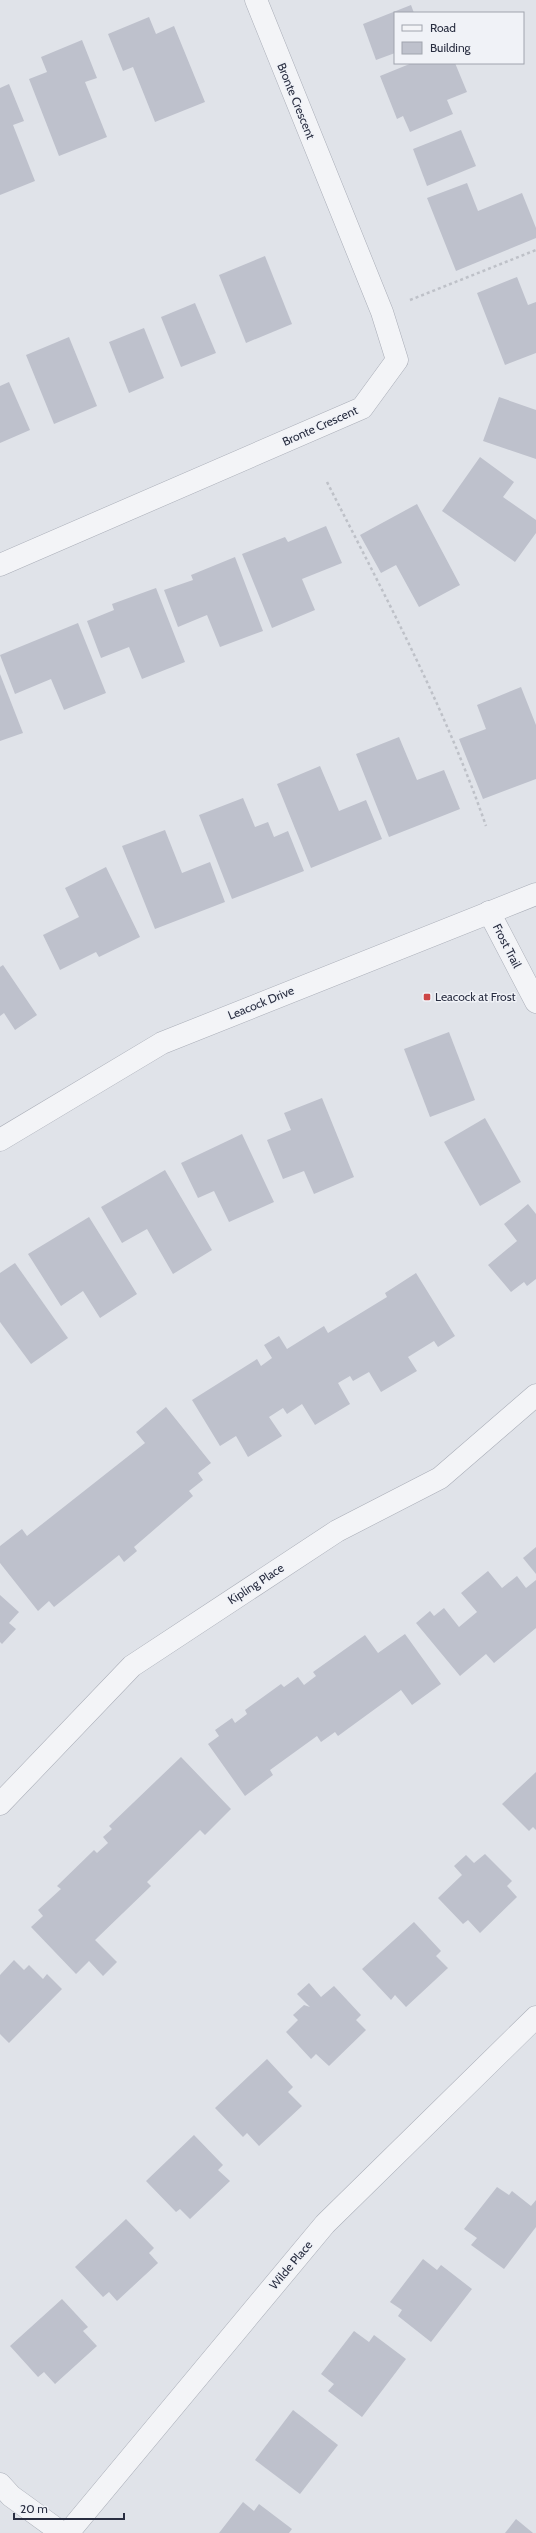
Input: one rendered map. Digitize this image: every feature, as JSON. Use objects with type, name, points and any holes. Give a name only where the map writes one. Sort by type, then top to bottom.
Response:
[{"type":"street","name":"Bronte Crescent","points":[[0,564],[362,408],[398,360],[382,312],[256,0]]},
{"type":"street","name":"Leacock Drive","points":[[0,1140],[162,1043],[536,894]]},
{"type":"street","name":"Frost Trail","points":[[489,912],[536,1002]]},
{"type":"street","name":"Kipling Place","points":[[0,1804],[132,1666],[337,1531],[440,1478],[536,1395]]},
{"type":"street","name":"Wilde Place","points":[[68,2533],[325,2224],[536,2017]]},
{"type":"street","points":[[0,2484],[11,2496],[62,2533]]},
{"type":"path","points":[[382,312],[536,250]]},
{"type":"path","points":[[327,482],[407,638],[475,796],[486,826]]},
{"type":"building","points":[[411,5],[414,12],[394,12],[394,53],[376,60],[363,24]]},
{"type":"building","points":[[149,17],[156,34],[174,26],[205,102],[155,122],[133,67],[123,71],[108,34]]},
{"type":"building","points":[[82,40],[97,78],[85,82],[107,137],[59,156],[29,79],[47,72],[41,57]]},
{"type":"building","points":[[410,64],[455,64],[467,92],[447,100],[453,114],[410,132],[403,116],[397,119],[380,76]]},
{"type":"building","points":[[9,84],[24,121],[13,125],[35,181],[0,195],[0,88]]},
{"type":"building","points":[[461,130],[476,166],[427,186],[413,149]]},
{"type":"building","points":[[467,183],[478,211],[522,193],[536,228],[536,238],[456,271],[427,198]]},
{"type":"building","points":[[265,256],[292,324],[246,343],[219,275]]},
{"type":"building","points":[[517,277],[528,305],[536,302],[536,353],[505,365],[477,293]]},
{"type":"building","points":[[195,303],[216,353],[181,367],[161,317]]},
{"type":"building","points":[[144,328],[164,378],[129,393],[109,342]]},
{"type":"building","points":[[69,337],[97,406],[54,424],[26,355]]},
{"type":"building","points":[[9,382],[30,430],[0,443],[0,386]]},
{"type":"building","points":[[499,397],[536,410],[536,459],[483,441]]},
{"type":"building","points":[[480,457],[514,482],[503,497],[536,520],[536,533],[515,562],[442,511]]},
{"type":"building","points":[[417,504],[460,585],[419,607],[396,565],[381,573],[360,535]]},
{"type":"building","points":[[326,526],[342,563],[302,579],[315,610],[272,628],[242,554],[285,537],[288,542]]},
{"type":"building","points":[[235,557],[263,631],[220,647],[207,615],[178,627],[164,590],[193,580],[191,575]]},
{"type":"building","points":[[156,588],[185,662],[142,679],[129,647],[101,658],[87,621],[114,610],[112,604]]},
{"type":"building","points":[[78,623],[106,693],[64,710],[51,679],[15,694],[0,655]]},
{"type":"building","points":[[0,674],[23,733],[0,741]]},
{"type":"building","points":[[521,687],[536,725],[536,779],[483,799],[459,739],[486,729],[477,705]]},
{"type":"building","points":[[399,737],[417,780],[444,770],[460,809],[389,837],[356,754]]},
{"type":"building","points":[[320,766],[339,811],[366,800],[382,839],[311,868],[277,784]]},
{"type":"building","points":[[243,798],[255,827],[268,822],[274,837],[288,831],[304,871],[232,899],[199,815]]},
{"type":"building","points":[[165,830],[182,873],[210,862],[225,902],[155,929],[122,846]]},
{"type":"building","points":[[106,867],[140,937],[99,957],[96,952],[60,970],[43,935],[79,917],[65,888]]},
{"type":"building","points":[[3,965],[37,1015],[15,1030],[4,1013],[0,1016],[0,967]]},
{"type":"building","points":[[449,1032],[475,1100],[430,1117],[404,1049]]},
{"type":"building","points":[[322,1098],[354,1177],[314,1194],[304,1171],[283,1179],[267,1140],[291,1130],[284,1113]]},
{"type":"building","points":[[485,1118],[521,1182],[480,1206],[444,1142]]},
{"type":"building","points":[[242,1134],[274,1202],[229,1222],[214,1191],[198,1198],[181,1163]]},
{"type":"building","points":[[165,1170],[212,1250],[173,1274],[147,1229],[122,1243],[101,1207]]},
{"type":"building","points":[[528,1204],[536,1214],[536,1279],[527,1286],[524,1282],[511,1292],[488,1265],[517,1241],[504,1224]]},
{"type":"building","points":[[89,1217],[137,1294],[100,1318],[83,1291],[61,1306],[28,1254]]},
{"type":"building","points":[[15,1263],[68,1338],[31,1364],[0,1322],[0,1273]]},
{"type":"building","points":[[416,1273],[455,1336],[438,1347],[434,1341],[408,1357],[417,1371],[381,1392],[369,1372],[353,1381],[350,1376],[338,1383],[350,1404],[315,1425],[302,1404],[287,1414],[283,1408],[269,1417],[282,1436],[248,1457],[236,1436],[220,1446],[192,1400],[257,1359],[261,1366],[272,1358],[264,1345],[279,1336],[287,1349],[324,1326],[328,1333],[387,1297],[385,1293]]},
{"type":"building","points":[[166,1407],[211,1463],[198,1473],[203,1480],[189,1491],[193,1496],[134,1547],[137,1551],[124,1562],[119,1555],[54,1607],[49,1601],[38,1611],[0,1563],[0,1546],[22,1529],[27,1536],[145,1443],[136,1432]]},
{"type":"building","points":[[536,1547],[536,1574],[523,1558]]},
{"type":"building","points":[[488,1571],[502,1588],[517,1576],[526,1588],[536,1580],[536,1628],[494,1663],[486,1654],[460,1676],[416,1623],[430,1611],[434,1616],[444,1608],[459,1627],[477,1612],[461,1593]]},
{"type":"building","points":[[0,1595],[19,1612],[9,1623],[16,1629],[2,1644],[0,1642]]},
{"type":"building","points":[[405,1634],[441,1684],[412,1705],[401,1690],[338,1736],[335,1732],[321,1742],[317,1736],[270,1770],[273,1775],[245,1796],[208,1744],[219,1736],[215,1730],[232,1718],[235,1723],[247,1714],[245,1710],[281,1684],[284,1687],[298,1677],[304,1685],[316,1676],[313,1672],[365,1635],[378,1653]]},
{"type":"building","points":[[181,1757],[231,1809],[205,1835],[200,1830],[147,1882],[151,1886],[95,1940],[117,1962],[103,1976],[89,1961],[76,1974],[31,1927],[43,1916],[38,1910],[61,1889],[57,1886],[94,1850],[97,1853],[108,1843],[103,1837],[112,1829],[109,1826]]},
{"type":"building","points":[[536,1772],[536,1830],[533,1827],[529,1831],[502,1804]]},
{"type":"building","points":[[485,1854],[512,1881],[507,1886],[517,1897],[480,1933],[468,1920],[463,1924],[438,1898],[462,1875],[454,1866],[466,1855],[474,1863]]},
{"type":"building","points":[[414,1922],[441,1951],[436,1956],[448,1968],[406,2007],[395,1995],[391,2000],[362,1969]]},
{"type":"building","points":[[14,1960],[24,1970],[29,1965],[43,1979],[47,1974],[62,1989],[9,2043],[0,2034],[0,1975]]},
{"type":"building","points":[[309,1983],[321,1997],[334,1986],[361,2015],[356,2020],[366,2030],[329,2066],[316,2054],[311,2059],[286,2032],[298,2020],[293,2015],[304,2005],[310,2007],[297,1994]]},
{"type":"building","points":[[267,2059],[293,2087],[288,2092],[302,2106],[259,2146],[247,2133],[243,2137],[215,2108]]},
{"type":"building","points":[[194,2135],[223,2165],[218,2170],[230,2181],[190,2219],[180,2209],[176,2212],[146,2181]]},
{"type":"building","points":[[497,2187],[509,2195],[512,2191],[531,2206],[536,2200],[536,2227],[504,2269],[471,2245],[477,2238],[464,2229]]},
{"type":"building","points":[[126,2219],[154,2248],[149,2253],[158,2263],[117,2301],[109,2292],[103,2297],[75,2267]]},
{"type":"building","points":[[423,2259],[437,2270],[441,2265],[472,2289],[431,2342],[398,2316],[402,2310],[390,2302]]},
{"type":"building","points":[[62,2299],[88,2327],[83,2331],[97,2346],[55,2384],[44,2372],[38,2377],[10,2346]]},
{"type":"building","points":[[354,2331],[369,2342],[374,2335],[406,2359],[362,2417],[328,2391],[334,2384],[321,2374]]},
{"type":"building","points":[[293,2410],[338,2445],[300,2494],[255,2460]]},
{"type":"building","points":[[243,2502],[254,2511],[259,2504],[292,2529],[289,2533],[219,2533]]},
{"type":"building","points":[[516,2519],[533,2533],[505,2533]]},
{"type":"place","name":"Leacock at Frost","points":[[427,997]]}]
